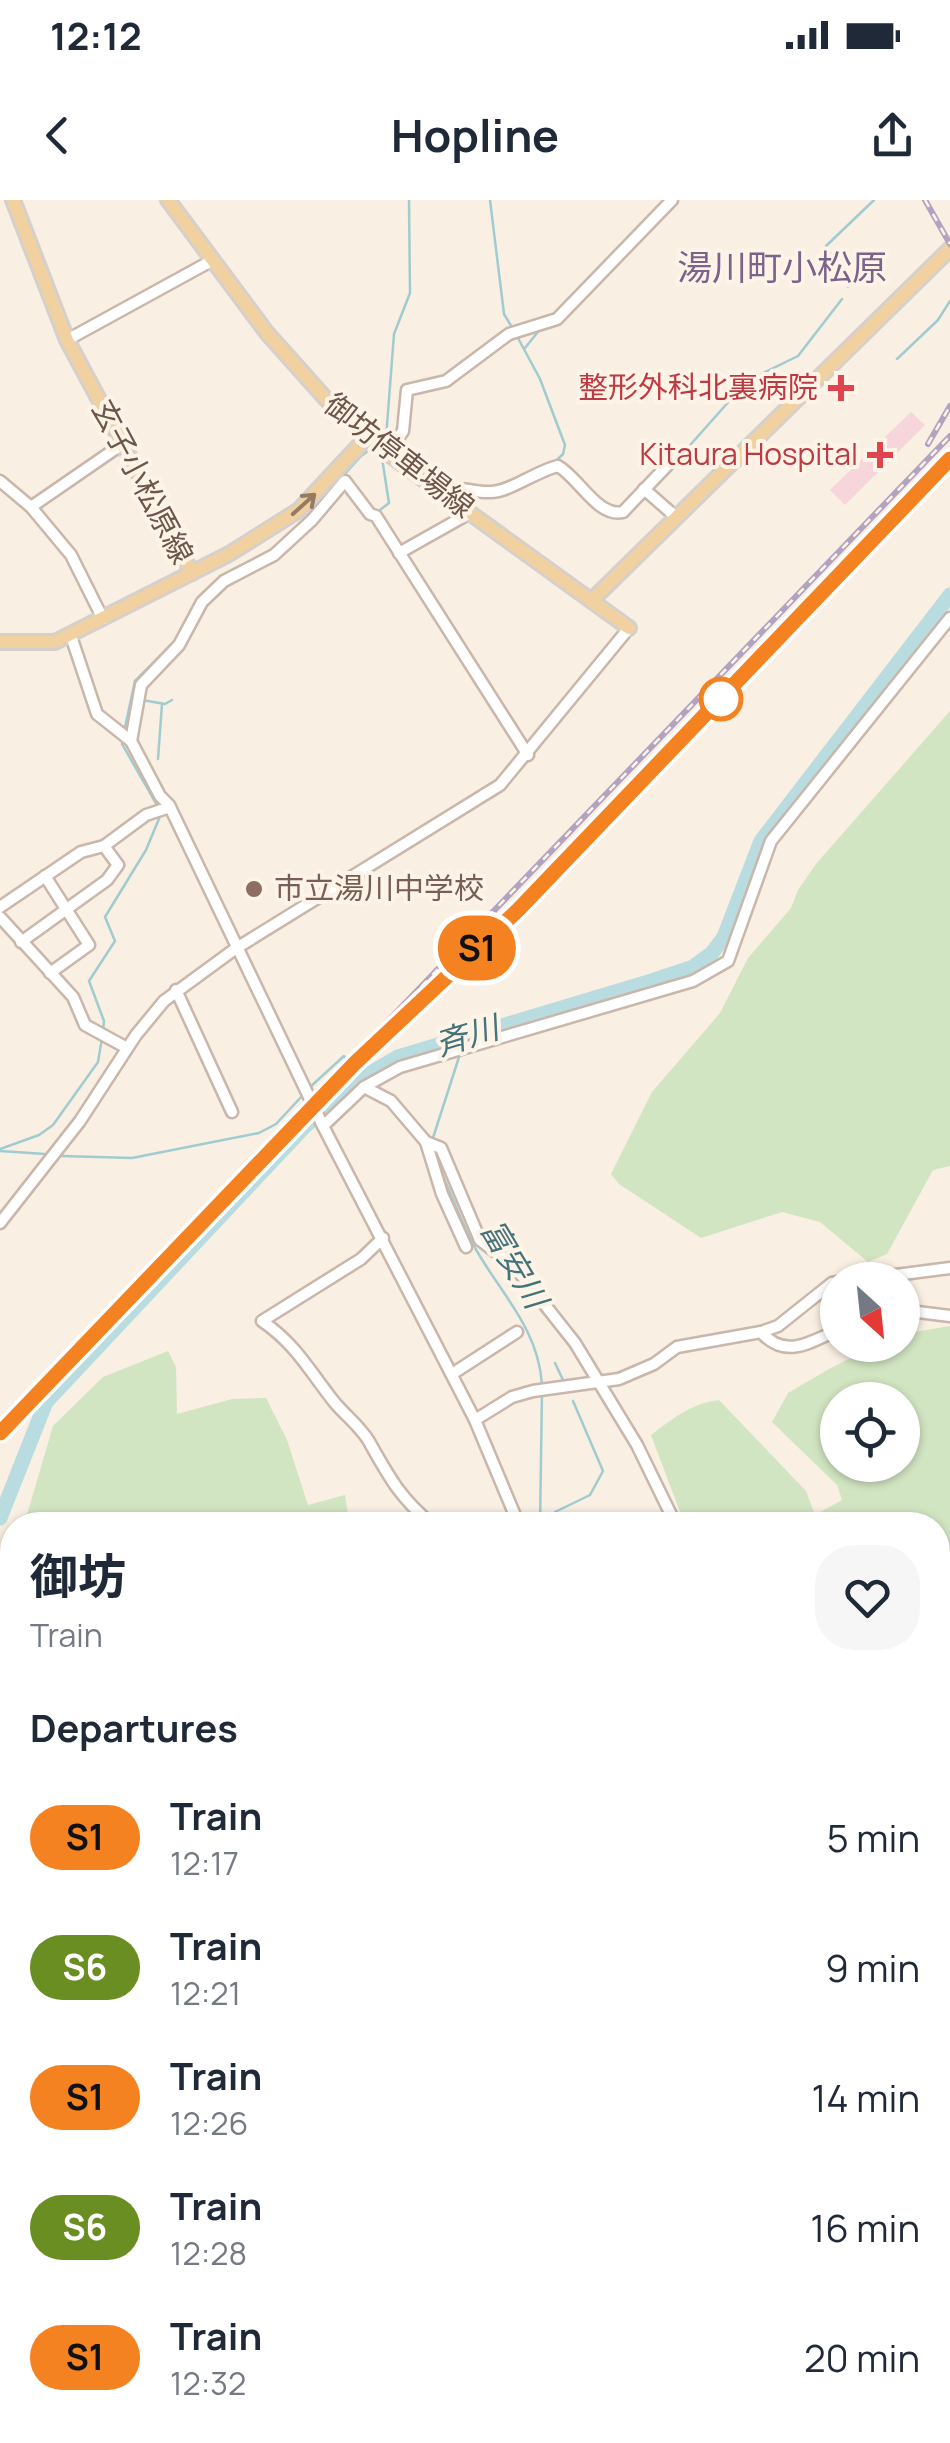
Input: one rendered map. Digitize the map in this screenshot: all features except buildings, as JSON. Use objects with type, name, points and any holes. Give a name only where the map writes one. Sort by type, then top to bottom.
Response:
[{"type":"main road","name":"玄子小松原線","points":[[0,642],[55,642],[192,573],[67,340],[13,200]]},
{"type":"main road","name":"御坊停車場線","points":[[168,200],[303,376],[367,437],[630,628]]},
{"type":"main road","points":[[592,600],[950,249]]},
{"type":"main road","points":[[192,573],[300,510],[367,437]]},
{"type":"street","points":[[387,453],[402,430],[407,390],[446,381],[509,334],[557,319],[672,200]]},
{"type":"street","points":[[67,340],[213,260]]},
{"type":"street","points":[[31,507],[122,445]]},
{"type":"street","points":[[444,494],[460,488],[502,490],[522,478],[558,466],[614,514],[623,512],[678,454]]},
{"type":"street","points":[[0,481],[31,507],[71,556],[103,619]]},
{"type":"street","points":[[131,742],[141,685],[179,645],[202,602],[224,581],[281,548],[345,482],[370,514],[376,516],[528,755]]},
{"type":"street","points":[[644,489],[676,517]]},
{"type":"street","points":[[399,553],[470,513]]},
{"type":"street","points":[[269,531],[281,548]]},
{"type":"street","points":[[323,1126],[364,1087],[400,1066],[693,981],[728,961],[771,841],[950,618]]},
{"type":"street","points":[[0,1222],[80,1121],[128,1048],[176,990],[235,949],[500,785],[630,628]]},
{"type":"street","points":[[71,636],[96,714],[131,742],[170,808],[323,1126],[475,1420],[514,1512]]},
{"type":"street","points":[[0,907],[81,852],[104,846],[146,815],[170,808]]},
{"type":"street","points":[[21,942],[107,880],[118,865],[104,846]]},
{"type":"street","points":[[44,876],[89,945],[50,973]]},
{"type":"street","points":[[0,917],[72,997],[85,1025],[128,1048]]},
{"type":"street","points":[[176,990],[232,1112]]},
{"type":"street","points":[[364,1087],[392,1101],[426,1142],[442,1194],[466,1248]]},
{"type":"street","points":[[426,1142],[441,1148],[480,1240],[515,1267],[575,1343],[637,1445],[670,1512]]},
{"type":"street","points":[[383,1238],[361,1259],[262,1321],[286,1338],[370,1442],[380,1464],[417,1512]]},
{"type":"street","points":[[920,1272],[950,1268]]},
{"type":"street","points":[[475,1420],[512,1397],[598,1384],[654,1364],[677,1347],[778,1326],[820,1293]]},
{"type":"street","points":[[920,1312],[950,1316]]},
{"type":"street","points":[[452,1374],[517,1332]]},
{"type":"street","points":[[761,1332],[777,1345],[793,1350],[820,1338]]},
{"type":"shaded area","name":"Kitaura Hospital","points":[[911,412],[925,425],[845,505],[830,490]]},
{"type":"green space","points":[[950,711],[950,1166],[933,1170],[887,1254],[868,1262],[820,1222],[782,1212],[701,1238],[619,1184],[611,1174],[652,1092],[720,1013],[748,958],[791,908],[816,864]]},
{"type":"green space","points":[[950,1326],[950,1512],[820,1512],[842,1500],[834,1482],[920,1482],[920,1382],[820,1382],[820,1469],[772,1422],[788,1393],[843,1362],[920,1362],[920,1331]]},
{"type":"green space","points":[[168,1351],[176,1367],[177,1414],[232,1399],[266,1398],[287,1440],[308,1505],[345,1495],[348,1512],[28,1512],[53,1426],[103,1377]]},
{"type":"green space","points":[[719,1400],[806,1491],[814,1512],[680,1512],[651,1435],[691,1408]]},
{"type":"waterway","points":[[380,442],[386,438],[394,334],[410,293],[409,200]]},
{"type":"waterway","points":[[490,200],[504,314],[513,329]]},
{"type":"waterway","points":[[848,287],[826,246],[874,200]]},
{"type":"waterway","points":[[684,452],[747,381],[798,356],[842,299]]},
{"type":"waterway","points":[[897,359],[938,320],[950,301]]},
{"type":"waterway","points":[[525,348],[541,328]]},
{"type":"waterway","points":[[518,338],[540,379],[565,445],[555,462]]},
{"type":"waterway","points":[[296,528],[373,447]]},
{"type":"waterway","points":[[376,513],[389,503],[382,458]]},
{"type":"waterway","points":[[124,732],[135,681],[176,640],[198,599],[220,578]]},
{"type":"waterway","name":"富安川","points":[[2,1512],[46,1402],[305,1126],[360,1079],[398,1057],[645,983],[693,967],[712,953],[724,937],[761,841],[950,595]]},
{"type":"waterway","points":[[142,700],[165,704],[172,700]]},
{"type":"waterway","points":[[158,759],[162,704]]},
{"type":"waterway","points":[[123,740],[158,807]]},
{"type":"waterway","points":[[103,1030],[104,1021],[89,981],[115,941],[105,917],[146,850],[161,814]]},
{"type":"waterway","points":[[0,1149],[39,1135],[53,1125],[98,1062],[102,1038]]},
{"type":"waterway","name":"富安川","points":[[432,1141],[460,1054]]},
{"type":"waterway","points":[[309,1088],[344,1056],[360,1079]]},
{"type":"waterway","points":[[62,1156],[132,1158],[259,1133],[276,1124],[302,1096]]},
{"type":"waterway","points":[[0,1151],[45,1154]]},
{"type":"waterway","name":"富安川","points":[[439,1168],[472,1243],[527,1330],[542,1384]]},
{"type":"waterway","points":[[555,1363],[563,1380]]},
{"type":"waterway","name":"富安川","points":[[540,1512],[542,1392]]},
{"type":"waterway","points":[[555,1512],[590,1495],[603,1471],[573,1401]]},
{"type":"railway","points":[[925,200],[950,244]]},
{"type":"railway","points":[[928,444],[950,406]]},
{"type":"railway","points":[[0,1425],[950,436]]},
{"type":"railway","points":[[474,952],[662,762],[950,459]]},
{"type":"train","name":"S1","points":[[0,1433],[355,1063],[518,910],[950,459]]},
{"type":"place","name":"整形外科北裏病院","points":[[841,388]]},
{"type":"place","name":"Kitaura Hospital","points":[[880,455]]},
{"type":"place","name":"市立湯川中学校","points":[[254,889]]},
{"type":"district","name":"湯川町小松原","points":[[782,268]]},
{"type":"water label","name":"斉川","points":[[467,1036]]}]
